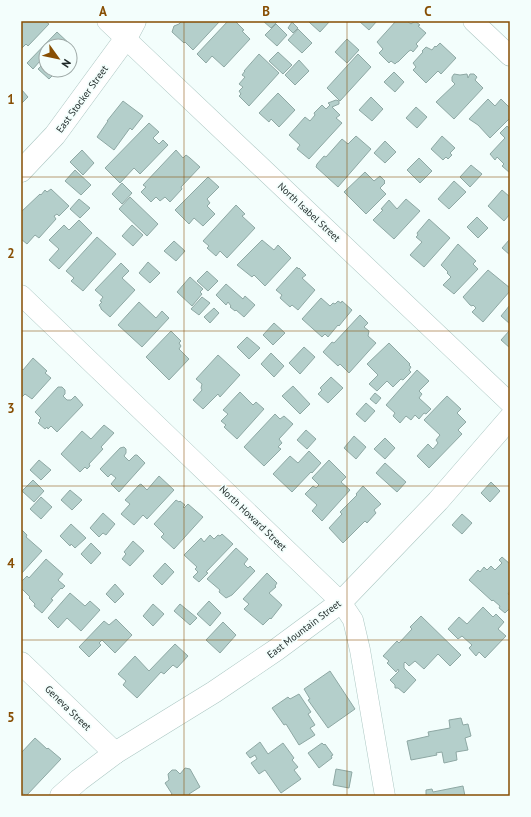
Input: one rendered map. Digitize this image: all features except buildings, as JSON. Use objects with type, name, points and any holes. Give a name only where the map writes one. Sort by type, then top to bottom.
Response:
[{"type":"street","name":"North Isabel Street","points":[[107,21],[130,30],[510,403]]},
{"type":"street","points":[[473,21],[510,56]]},
{"type":"street","name":"East Stocker Street","points":[[21,171],[55,135],[130,30]]},
{"type":"street","name":"North Howard Street","points":[[21,295],[341,602],[353,620],[360,650],[385,796]]},
{"type":"street","name":"East Mountain Street","points":[[61,796],[79,780],[115,753],[214,692],[276,650],[341,602],[438,501],[510,418]]},
{"type":"street","name":"Geneva Street","points":[[21,663],[115,753]]}]
